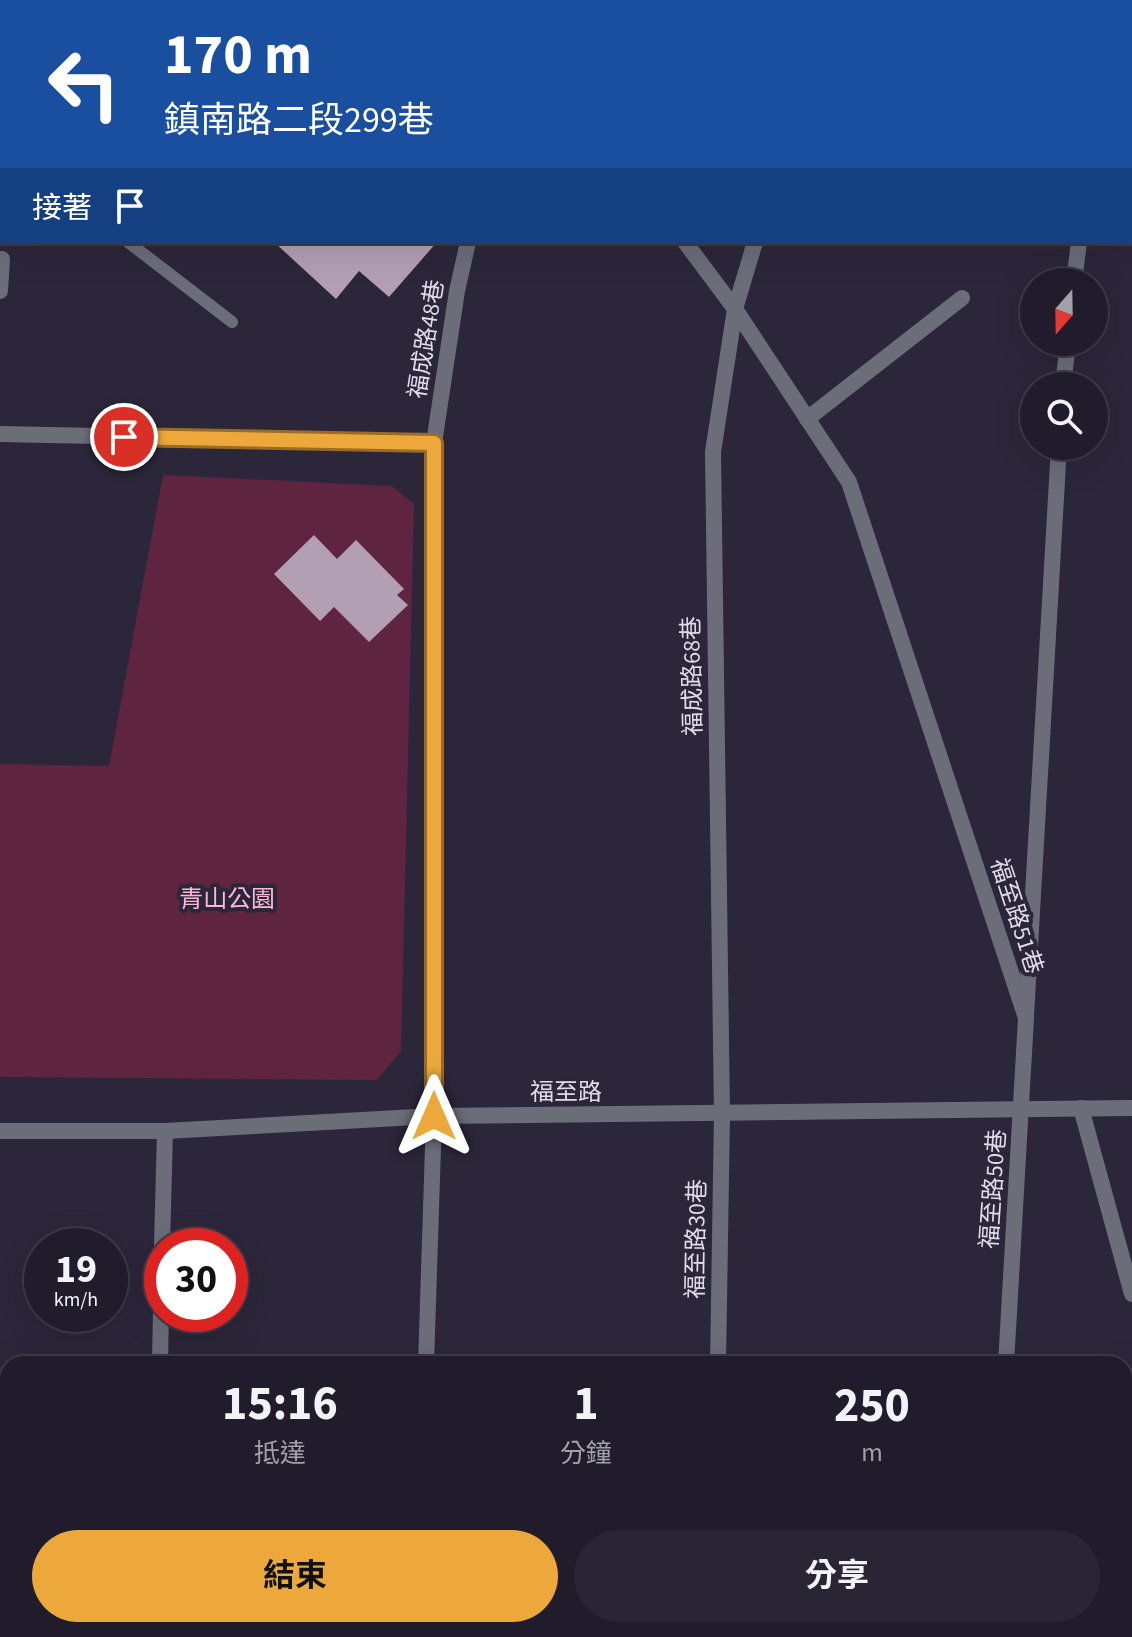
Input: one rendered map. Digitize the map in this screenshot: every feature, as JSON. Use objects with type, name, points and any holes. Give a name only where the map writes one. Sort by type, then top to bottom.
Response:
[{"type":"street","name":"福成路48巷","points":[[434,1116],[434,443],[457,291],[468,244]]},
{"type":"street","name":"福至路51巷","points":[[686,244],[735,309],[849,482],[1026,1018]]},
{"type":"street","name":"福成路68巷","points":[[722,1115],[713,452],[735,309],[754,244]]},
{"type":"street","points":[[1076,268],[1079,244]]},
{"type":"street","points":[[0,291],[2,259]]},
{"type":"street","points":[[807,419],[962,298]]},
{"type":"street","points":[[0,434],[434,443]]},
{"type":"street","name":"福至路51巷","points":[[1026,1018],[1058,460]]},
{"type":"street","name":"福至路50巷","points":[[1007,1356],[1026,1018]]},
{"type":"street","points":[[1081,1108],[1132,1294]]},
{"type":"street","name":"福至路","points":[[0,1131],[165,1131],[434,1116],[1132,1108]]},
{"type":"street","name":"福至路30巷","points":[[718,1356],[722,1115]]},
{"type":"street","points":[[426,1356],[434,1116]]},
{"type":"street","points":[[162,1228],[165,1131]]},
{"type":"street","points":[[160,1356],[161,1332]]},
{"type":"lane","points":[[131,244],[232,322]]},
{"type":"green space","name":"青山公園","points":[[163,475],[392,486],[414,504],[401,1051],[377,1080],[0,1077],[0,764],[109,766]]},
{"type":"building","points":[[276,244],[435,244],[389,297],[359,271],[336,299]]},
{"type":"building","points":[[314,535],[337,559],[356,540],[404,589],[397,595],[408,605],[369,642],[334,607],[320,621],[274,574]]},
{"type":"route","points":[[124,437],[434,443],[434,1116]]}]
